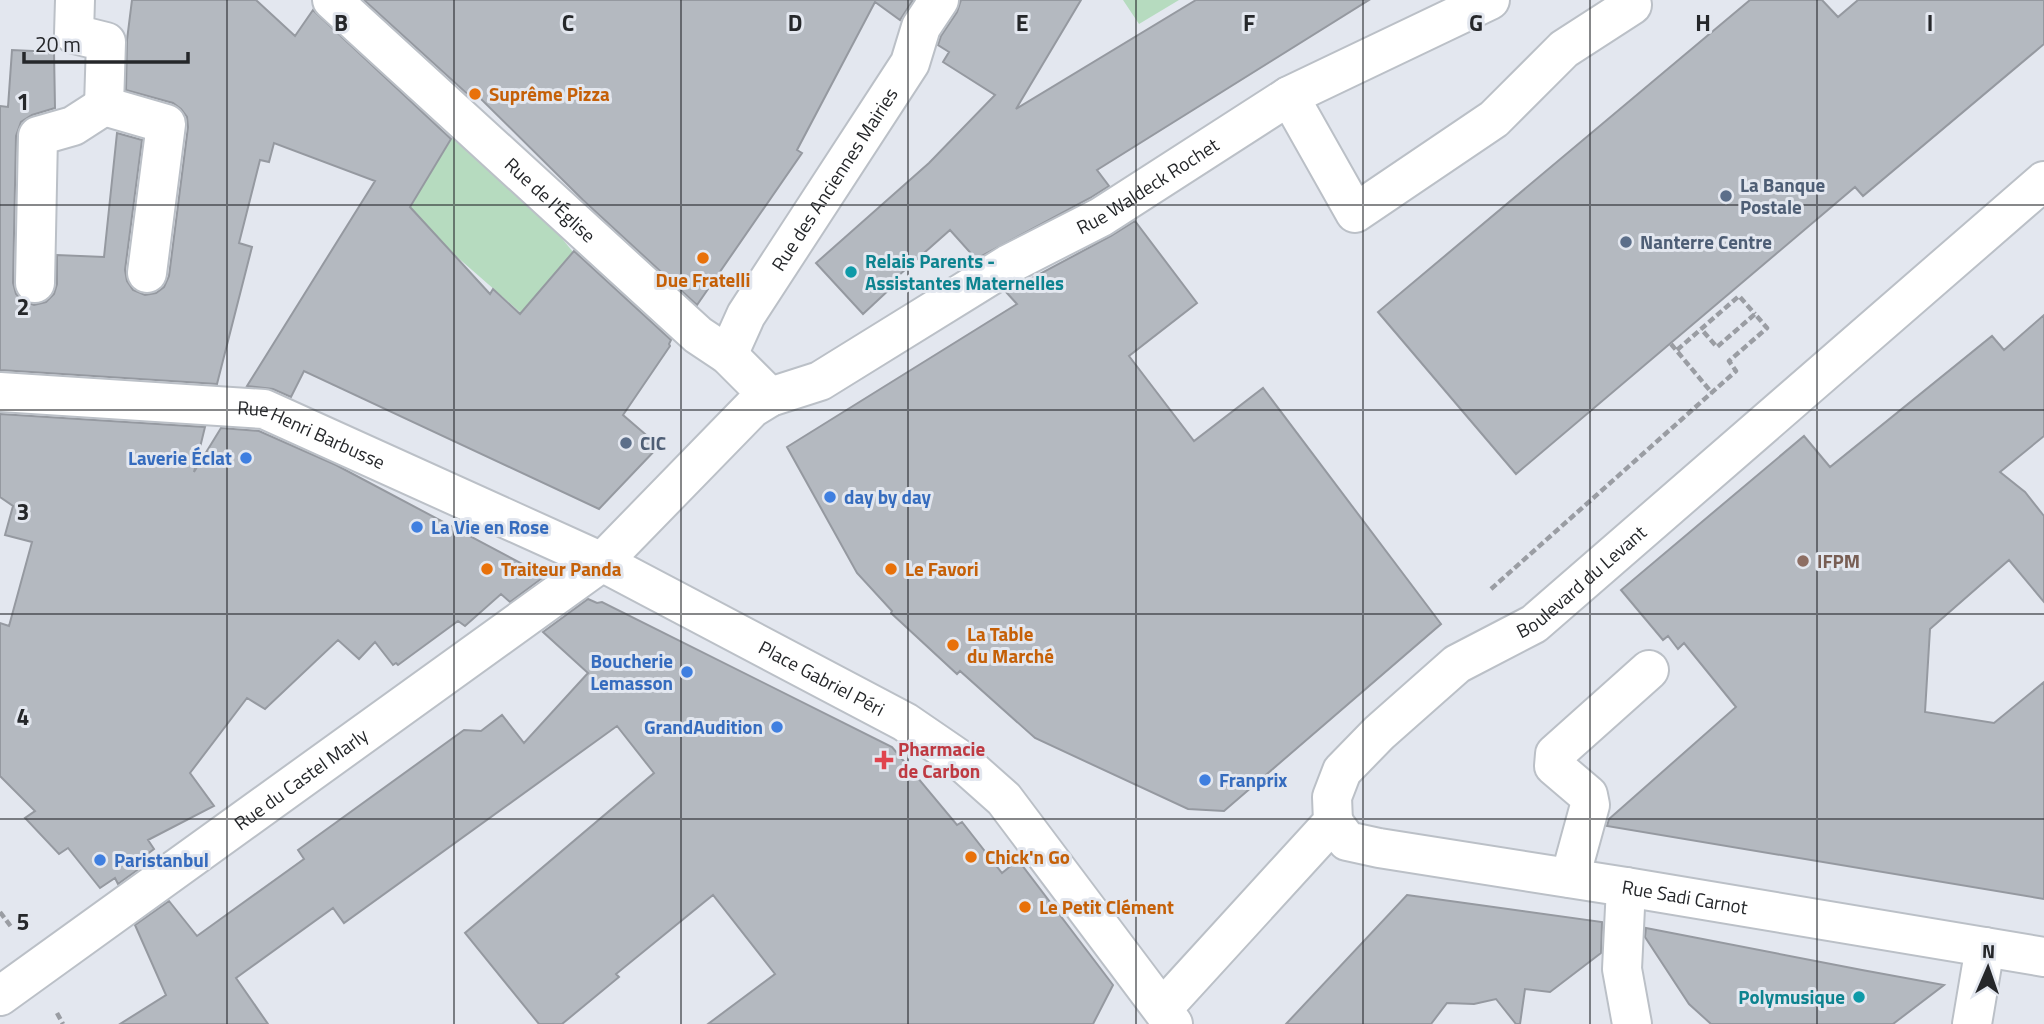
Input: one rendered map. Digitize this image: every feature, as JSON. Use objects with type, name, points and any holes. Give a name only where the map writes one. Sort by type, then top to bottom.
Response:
[{"type":"street","points":[[75,0],[74,34],[106,42],[104,106]]},
{"type":"street","name":"Rue de l'Église","points":[[332,0],[698,335],[728,355],[770,397]]},
{"type":"street","name":"Rue des Anciennes Mairies","points":[[728,355],[746,315],[910,63],[921,27],[939,0]]},
{"type":"street","name":"Rue Waldeck Rochet","points":[[770,397],[820,382],[1009,264],[1101,217],[1289,96],[1490,0]]},
{"type":"street","points":[[1289,96],[1355,213],[1494,118],[1564,49],[1632,5],[1631,0]]},
{"type":"street","points":[[34,283],[38,136],[73,126],[104,106],[166,124],[147,273]]},
{"type":"street","name":"Boulevard du Levant","points":[[1333,822],[1332,797],[1342,771],[1389,724],[1457,664],[1534,624],[2044,181]]},
{"type":"street","name":"Rue Henri Barbusse","points":[[0,392],[264,409],[602,562]]},
{"type":"street","points":[[602,562],[752,408],[770,397]]},
{"type":"street","name":"Rue du Castel Marly","points":[[0,996],[602,562]]},
{"type":"street","name":"Place Gabriel Péri","points":[[602,562],[905,722],[960,760],[1004,799],[1168,1016]]},
{"type":"street","points":[[1570,878],[1590,805],[1588,795],[1554,766],[1555,754],[1649,670]]},
{"type":"street","points":[[1168,1016],[1333,822]]},
{"type":"street","name":"Rue Sadi Carnot","points":[[1333,822],[1347,841],[1368,846],[2044,957]]},
{"type":"street","points":[[1626,887],[1622,969],[1632,1024]]},
{"type":"street","points":[[1972,1024],[1985,947]]},
{"type":"path","points":[[1486,592],[1737,372],[1729,361],[1767,328],[1739,296],[1677,350]]},
{"type":"path","points":[[1701,329],[1717,347],[1755,314]]},
{"type":"path","points":[[1671,344],[1712,393]]},
{"type":"green space","points":[[1123,0],[1179,0],[1139,24]]},
{"type":"green space","points":[[454,135],[534,204],[573,252],[521,313],[448,249],[410,207]]},
{"type":"building","points":[[132,0],[256,0],[295,36],[313,10],[451,139],[410,207],[490,294],[493,289],[520,314],[574,251],[671,340],[670,346],[623,415],[659,446],[599,509],[304,371],[291,397],[273,389],[247,386],[375,181],[274,143],[269,162],[260,160],[239,243],[252,247],[217,384],[0,370],[0,106],[8,107],[12,50],[54,52],[55,108],[32,115],[21,122],[16,136],[13,283],[16,294],[23,301],[34,305],[46,302],[54,294],[57,284],[57,255],[104,257],[117,133],[142,140],[125,270],[127,281],[133,290],[145,295],[156,293],[164,287],[169,276],[188,127],[187,117],[173,103],[126,90],[127,40]]},
{"type":"building","points":[[364,0],[913,0],[900,20],[875,2],[797,150],[802,153],[697,305],[583,200],[477,95],[474,100]]},
{"type":"building","points":[[961,0],[1081,0],[1016,109],[1196,0],[1369,0],[1097,170],[1109,186],[1090,198],[976,259],[950,230],[889,284],[892,287],[863,314],[816,263],[929,163],[995,95],[943,62],[949,52],[938,45]]},
{"type":"building","name":"Nanterre Centre","points":[[1750,0],[1822,0],[1838,17],[1858,0],[2044,0],[2044,44],[1863,196],[1855,187],[1516,474],[1378,312]]},
{"type":"building","points":[[1135,221],[1197,303],[1129,356],[1194,441],[1263,388],[1441,624],[1224,811],[1188,809],[1035,738],[960,671],[957,674],[891,613],[857,573],[787,447],[1017,304],[1006,292]]},
{"type":"building","points":[[2044,315],[2044,436],[2000,472],[2025,492],[2044,516],[2044,602],[2009,560],[1930,629],[1925,712],[1994,723],[2044,682],[2044,899],[1607,826],[1609,819],[1736,707],[1684,643],[1678,649],[1668,636],[1663,640],[1621,590],[1804,436],[1830,467],[1992,336],[2004,350]]},
{"type":"building","points":[[0,414],[205,427],[194,472],[221,428],[259,431],[336,465],[545,576],[510,602],[501,594],[465,626],[458,621],[398,665],[393,665],[375,642],[359,659],[338,640],[265,709],[247,698],[190,773],[214,806],[148,840],[154,849],[138,861],[143,866],[118,884],[115,878],[100,888],[68,848],[59,854],[25,818],[35,811],[0,776],[0,623],[9,626],[32,542],[5,535],[13,506],[0,497]]},
{"type":"building","points":[[588,599],[602,602],[892,747],[957,825],[962,822],[1002,873],[1018,860],[1113,985],[1093,1024],[708,1024],[775,974],[713,895],[616,974],[619,977],[562,1024],[539,1024],[465,933],[654,773],[617,726],[344,923],[333,908],[236,978],[268,1024],[120,1024],[166,995],[135,925],[169,901],[197,936],[304,859],[298,850],[464,730],[481,731],[502,715],[524,743],[588,673],[543,632]]},
{"type":"building","points":[[1407,895],[1602,922],[1601,953],[1550,992],[1525,989],[1520,1024],[1516,1024],[1496,999],[1474,1004],[1447,1003],[1431,1024],[1286,1024]]},
{"type":"building","points":[[1646,928],[1944,985],[1893,1024],[1711,1024],[1689,1004],[1645,937]]},
{"type":"place","name":"Suprême Pizza","points":[[475,94]]},
{"type":"place","name":"La Banque Postale","points":[[1726,196]]},
{"type":"place","name":"Nanterre Centre","points":[[1626,242]]},
{"type":"place","name":"Due Fratelli","points":[[703,258]]},
{"type":"place","name":"Relais Parents - Assistantes Maternelles","points":[[851,272]]},
{"type":"place","name":"CIC","points":[[626,443]]},
{"type":"place","name":"Laverie Éclat","points":[[246,458]]},
{"type":"place","name":"day by day","points":[[830,497]]},
{"type":"place","name":"La Vie en Rose","points":[[417,527]]},
{"type":"place","name":"IFPM","points":[[1803,561]]},
{"type":"place","name":"Traiteur Panda","points":[[487,569]]},
{"type":"place","name":"Le Favori","points":[[891,569]]},
{"type":"place","name":"La Table du Marché","points":[[953,645]]},
{"type":"place","name":"Boucherie Lemasson","points":[[687,672]]},
{"type":"place","name":"GrandAudition","points":[[777,727]]},
{"type":"place","name":"Pharmacie de Carbon","points":[[884,760]]},
{"type":"place","name":"Franprix","points":[[1205,780]]},
{"type":"place","name":"Chick'n Go","points":[[971,857]]},
{"type":"place","name":"Paristanbul","points":[[100,860]]},
{"type":"place","name":"Le Petit Clément","points":[[1025,907]]},
{"type":"place","name":"Polymusique","points":[[1859,997]]}]
